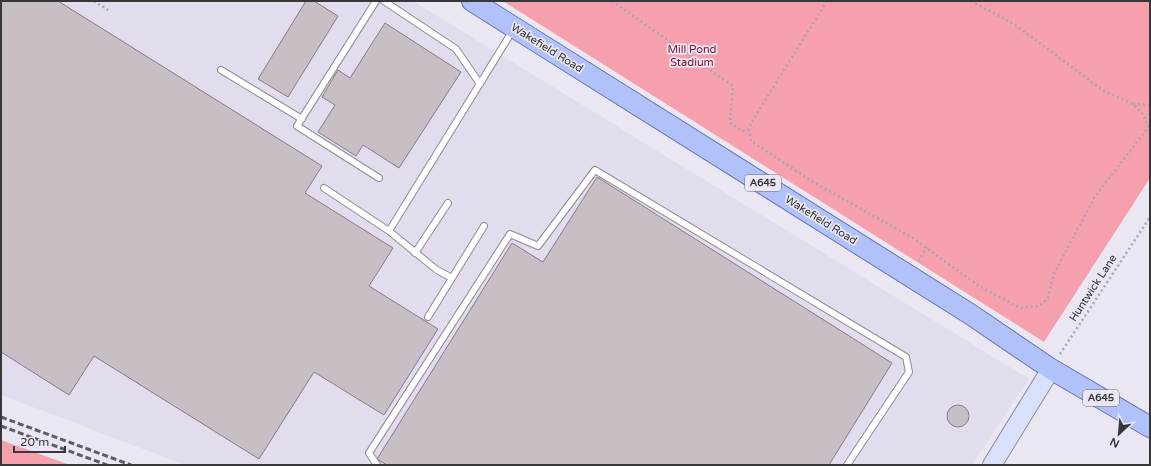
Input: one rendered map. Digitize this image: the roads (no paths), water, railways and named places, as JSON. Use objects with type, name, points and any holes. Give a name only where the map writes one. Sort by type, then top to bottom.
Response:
[{"type":"main road","name":"Wakefield Road","points":[[472,1],[970,314],[1051,369],[1150,427]]},
{"type":"main road","points":[[992,465],[1051,369]]},
{"type":"lane","points":[[376,1],[297,126],[379,178]]},
{"type":"lane","points":[[384,1],[456,49],[480,84]]},
{"type":"lane","points":[[389,231],[515,27]]},
{"type":"lane","points":[[221,70],[302,119]]},
{"type":"lane","points":[[377,465],[369,453],[510,234],[538,246],[595,170],[906,357],[909,372],[847,465]]},
{"type":"lane","points":[[324,188],[389,231],[437,270],[452,278]]},
{"type":"lane","points":[[415,253],[448,203]]},
{"type":"lane","points":[[428,317],[484,226]]},
{"type":"railway","points":[[1,417],[131,465]]},
{"type":"railway","points":[[1,426],[107,465]]},
{"type":"park label","name":"Mill Pond Stadium","points":[[692,55]]}]
